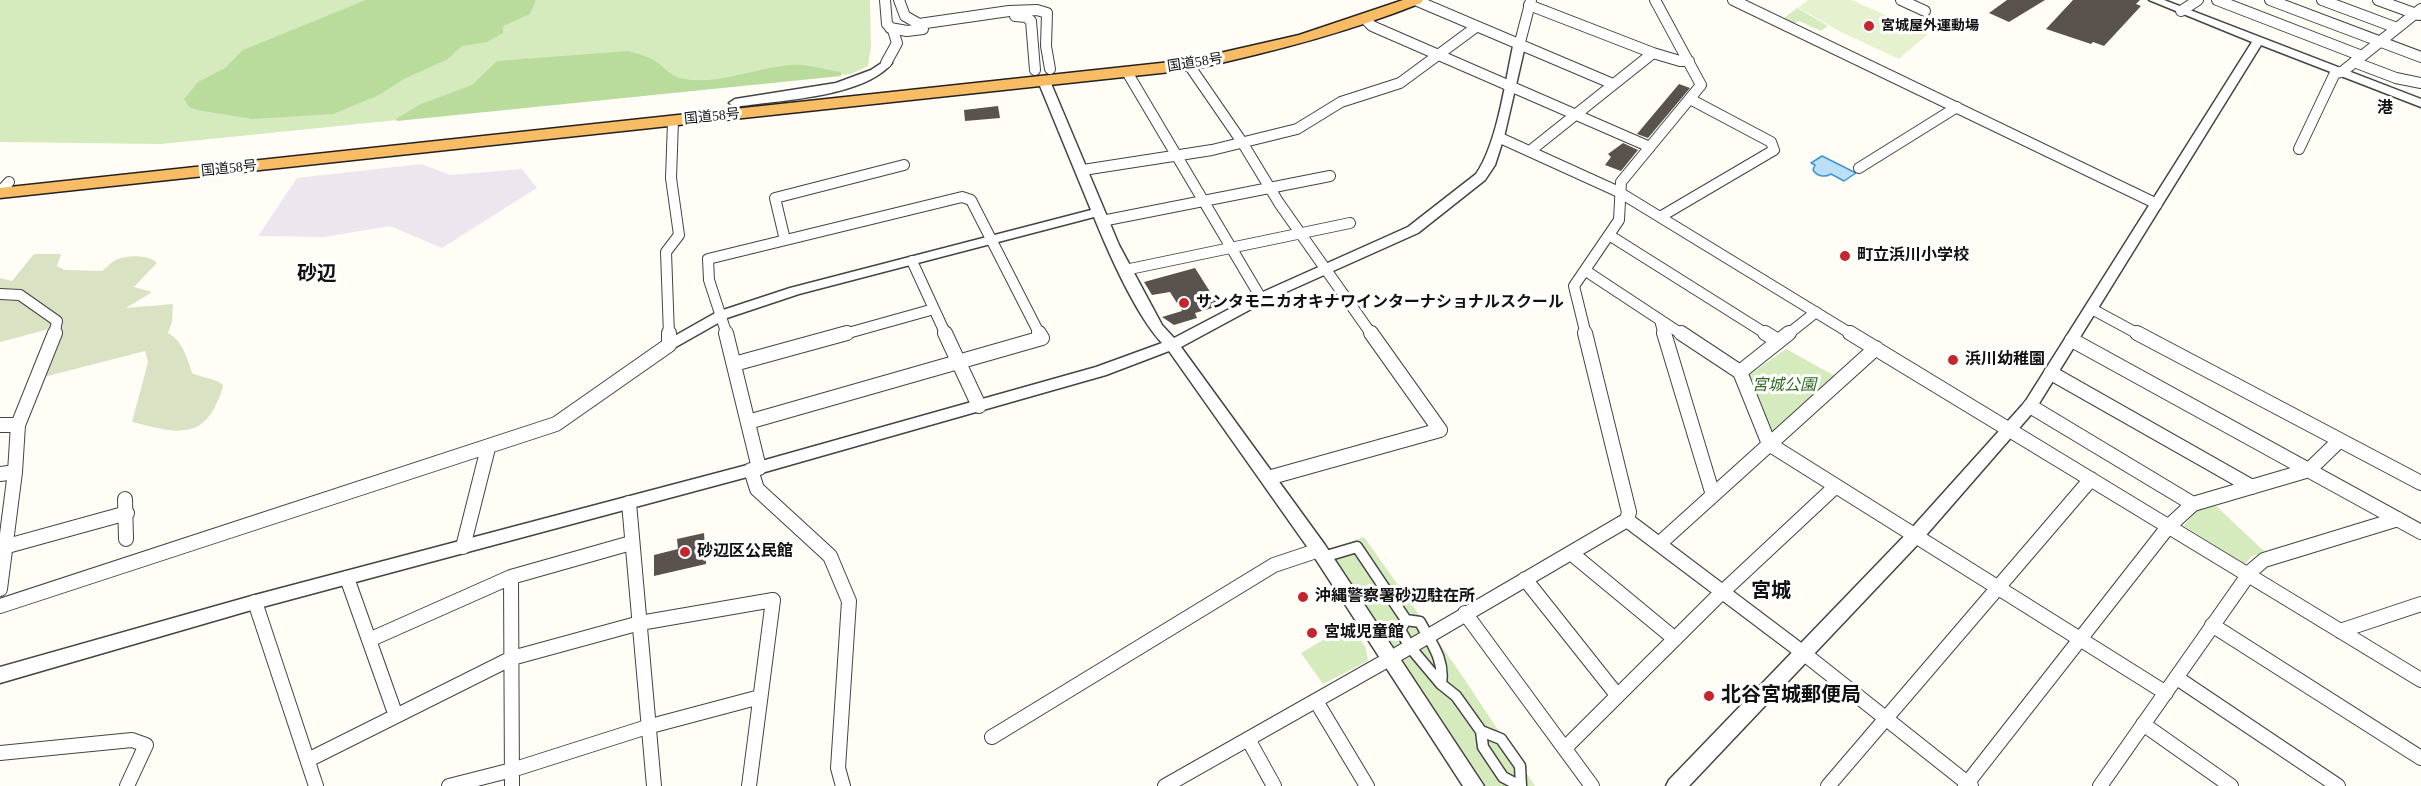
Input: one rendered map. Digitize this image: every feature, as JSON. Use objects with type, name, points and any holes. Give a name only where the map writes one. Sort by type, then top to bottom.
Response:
[{"type":"highway","name":"国道58号","points":[[2,188],[673,121],[1184,54],[1314,27],[1390,0]]},
{"type":"highway","name":"国道58号","points":[[2,188],[735,103],[1043,72],[1127,72],[1189,65],[1263,50],[1367,21],[1416,0]]},
{"type":"street","points":[[735,103],[850,84],[873,75],[886,63],[897,43],[897,37],[886,24],[885,0]]},
{"type":"street","points":[[899,0],[905,16],[914,24],[921,25],[1040,9],[1047,13],[1043,72]]},
{"type":"street","points":[[1416,0],[1519,46],[1613,84]]},
{"type":"street","points":[[1175,783],[1627,520],[1629,512],[1574,286],[1587,272],[1619,220],[1621,182],[1701,85],[1655,0]]},
{"type":"street","points":[[1733,0],[2157,204]]},
{"type":"street","points":[[1901,0],[1925,11]]},
{"type":"street","points":[[2154,0],[2421,103]]},
{"type":"street","points":[[2181,10],[2198,0]]},
{"type":"street","points":[[2217,0],[2358,59],[2396,78],[2421,83]]},
{"type":"street","points":[[2270,0],[2421,57]]},
{"type":"street","points":[[2322,0],[2397,28]]},
{"type":"street","points":[[2378,0],[2419,13]]},
{"type":"street","points":[[0,675],[255,602],[755,469],[979,406],[1101,371],[1172,345],[1261,298],[1413,230],[1481,177],[1489,165],[1498,137],[1530,2],[1653,53],[1680,61],[1689,61]]},
{"type":"street","points":[[2299,149],[2335,73],[2342,72],[2379,41],[2419,13]]},
{"type":"street","points":[[891,28],[917,30],[1026,16],[1031,22],[1032,51],[1043,72],[1100,216],[1156,328],[1172,345],[1321,553],[1474,786]]},
{"type":"street","points":[[1367,21],[1372,26],[1650,147]]},
{"type":"street","points":[[1083,170],[1175,156],[1297,129],[1341,102],[1400,83],[1476,27]]},
{"type":"street","points":[[1676,786],[1915,536],[2030,406],[2259,40]]},
{"type":"street","points":[[1530,151],[1653,53]]},
{"type":"street","points":[[1189,65],[1242,142],[1269,188],[1440,430],[1268,478]]},
{"type":"street","points":[[1127,72],[1261,298]]},
{"type":"street","points":[[1660,217],[1774,150],[1771,142],[1690,99]]},
{"type":"street","points":[[1859,168],[1957,107]]},
{"type":"street","points":[[669,345],[666,252],[679,235],[670,168],[673,121]]},
{"type":"street","points":[[1498,137],[1619,192],[2421,680]]},
{"type":"street","points":[[785,240],[775,198],[904,165]]},
{"type":"street","points":[[0,606],[556,424],[669,345],[722,315],[795,291],[991,240],[1100,216],[1202,201],[1330,176]]},
{"type":"street","points":[[748,422],[1041,338],[971,200],[963,196],[708,259],[708,280],[722,315],[748,422],[757,489],[830,556],[849,601],[838,768],[843,786]]},
{"type":"street","points":[[1125,270],[1350,223]]},
{"type":"street","points":[[1609,235],[1778,342]]},
{"type":"street","points":[[912,261],[979,406]]},
{"type":"street","points":[[1587,272],[1740,372],[1769,444],[2166,693]]},
{"type":"street","points":[[0,294],[20,295],[57,321],[53,341],[40,366],[18,425],[15,472],[3,548],[0,589]]},
{"type":"street","points":[[734,364],[934,309]]},
{"type":"street","points":[[2092,309],[2421,483]]},
{"type":"street","points":[[1740,372],[1816,312]]},
{"type":"street","points":[[1660,320],[1713,495]]},
{"type":"street","points":[[2072,340],[2421,532]]},
{"type":"street","points":[[1659,544],[1876,348]]},
{"type":"street","points":[[2051,373],[2252,486]]},
{"type":"street","points":[[2030,406],[2193,504]]},
{"type":"street","points":[[0,425],[18,425]]},
{"type":"street","points":[[1627,520],[1802,652],[1968,785],[2168,527],[2193,504],[2309,470],[2340,440]]},
{"type":"street","points":[[463,547],[488,448]]},
{"type":"street","points":[[0,474],[15,472]]},
{"type":"street","points":[[1828,786],[2091,479]]},
{"type":"street","points":[[1565,748],[1723,592],[1836,486]]},
{"type":"street","points":[[126,499],[126,539]]},
{"type":"street","points":[[629,503],[654,786]]},
{"type":"street","points":[[3,548],[127,513]]},
{"type":"street","points":[[2106,784],[2143,724],[2247,575],[2264,560],[2398,519]]},
{"type":"street","points":[[369,640],[511,577],[631,543]]},
{"type":"street","points":[[992,737],[1274,565],[1357,547],[1406,620],[1420,622],[1427,637],[1441,655],[1444,672],[1441,684]]},
{"type":"street","points":[[1571,553],[1675,639]]},
{"type":"street","points":[[511,577],[512,786]]},
{"type":"street","points":[[347,578],[396,717]]},
{"type":"street","points":[[1525,579],[1617,695]]},
{"type":"street","points":[[308,760],[512,658],[640,622],[772,600],[749,786]]},
{"type":"street","points":[[255,602],[316,786]]},
{"type":"street","points":[[2340,631],[2421,604]]},
{"type":"street","points":[[1465,613],[1592,786]]},
{"type":"street","points":[[1406,620],[1400,630],[1410,647],[1441,684],[1456,696],[1481,731],[1483,747],[1503,777],[1520,786],[1520,766],[1501,739],[1481,731]]},
{"type":"street","points":[[2212,625],[2421,758]]},
{"type":"street","points":[[2177,678],[2338,786]]},
{"type":"street","points":[[449,786],[512,770],[647,727],[760,698]]},
{"type":"street","points":[[1316,701],[1367,786]]},
{"type":"street","points":[[2143,724],[2231,786]]},
{"type":"street","points":[[1248,739],[1274,786]]},
{"type":"street","points":[[0,753],[132,740],[146,745],[127,786]]},
{"type":"shaded area","points":[[421,164],[451,175],[522,169],[537,188],[442,248],[390,226],[324,237],[258,236],[297,178]]},
{"type":"green space","points":[[0,0],[870,0],[871,48],[868,66],[851,74],[161,144],[0,142]]},
{"type":"green space","points":[[366,0],[536,0],[530,14],[503,26],[503,33],[487,42],[462,46],[448,59],[404,79],[379,95],[333,114],[252,119],[197,110],[189,107],[184,99],[198,82],[225,68],[243,50]]},
{"type":"green space","name":"宮城屋外運動場","points":[[1808,0],[1852,0],[1928,34],[1899,59],[1841,32],[1798,8]]},
{"type":"green space","points":[[1797,8],[1828,26],[1821,31],[1799,21],[1793,24],[1783,19]]},
{"type":"green space","points":[[628,51],[651,59],[677,77],[693,80],[721,78],[797,65],[841,72],[841,76],[397,121],[396,119],[421,104],[472,85],[497,61]]},
{"type":"green space","points":[[34,254],[61,254],[57,266],[65,270],[102,271],[118,259],[130,257],[148,258],[157,263],[134,287],[152,292],[126,308],[173,304],[172,322],[168,333],[181,345],[192,373],[223,385],[221,394],[208,418],[199,426],[178,431],[132,422],[148,362],[145,351],[40,378],[57,327],[0,342],[0,278],[12,281]]},
{"type":"green space","name":"宮城公園","points":[[1786,349],[1837,377],[1776,432],[1768,430],[1749,375]]},
{"type":"green space","points":[[2215,505],[2266,553],[2252,556],[2245,564],[2184,526],[2196,511]]},
{"type":"green space","points":[[1364,537],[1459,671],[1535,786],[1473,786],[1321,553]]},
{"type":"green space","points":[[1328,637],[1359,638],[1366,648],[1368,661],[1323,684],[1301,653]]},
{"type":"water","points":[[1822,156],[1856,173],[1844,181],[1831,174],[1819,175],[1813,170],[1815,165],[1811,163]]},
{"type":"building","points":[[2007,0],[2045,0],[2009,22],[1989,13]]},
{"type":"building","points":[[2073,0],[2140,0],[2136,4],[2141,6],[2104,46],[2046,29]]},
{"type":"building","points":[[1679,84],[1690,88],[1648,138],[1637,134]]},
{"type":"building","points":[[998,106],[1000,118],[965,121],[964,110]]},
{"type":"building","points":[[1623,143],[1638,150],[1621,171],[1605,165],[1611,157],[1608,154]]},
{"type":"building","points":[[1195,268],[1219,306],[1195,313],[1197,318],[1174,325],[1162,317],[1182,311],[1170,292],[1152,295],[1144,282]]},
{"type":"building","name":"砂辺区公民館","points":[[704,533],[706,564],[654,576],[654,555],[678,549],[677,539]]},
{"type":"place","name":"宮城屋外運動場","points":[[1869,26]]},
{"type":"place","name":"町立浜川小学校","points":[[1845,256]]},
{"type":"place","name":"サンタモニカオキナワインターナショナルスクール","points":[[1184,303]]},
{"type":"place","name":"浜川幼稚園","points":[[1953,360]]},
{"type":"place","name":"砂辺区公民館","points":[[685,552]]},
{"type":"place","name":"沖縄警察署砂辺駐在所","points":[[1303,597]]},
{"type":"place","name":"宮城児童館","points":[[1312,633]]},
{"type":"place","name":"北谷宮城郵便局","points":[[1709,696]]},
{"type":"district","name":"港","points":[[2385,109]]},
{"type":"district","name":"砂辺","points":[[317,275]]},
{"type":"district","name":"宮城","points":[[1771,592]]}]
